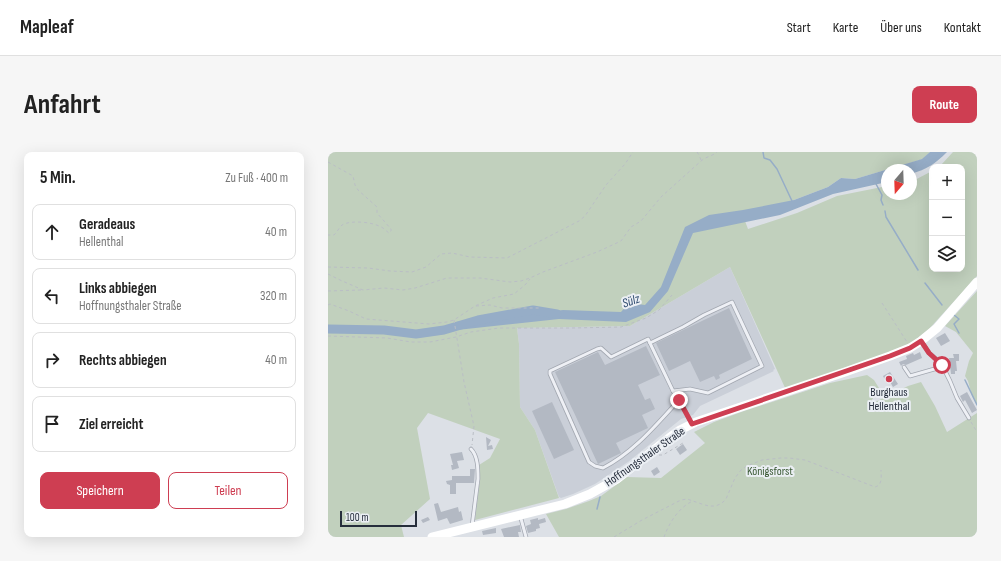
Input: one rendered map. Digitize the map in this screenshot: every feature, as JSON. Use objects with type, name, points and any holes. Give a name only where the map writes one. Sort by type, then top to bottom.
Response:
[{"type":"main road","name":"Hoffnungsthaler Straße","points":[[432,537],[565,504],[590,494],[617,480],[675,434],[692,424],[845,372],[911,347],[937,328],[977,282]]},
{"type":"lane","points":[[650,343],[732,302],[762,366],[708,393],[690,389],[673,392]]},
{"type":"lane","points":[[679,400],[643,439],[614,463],[603,468],[595,466],[589,462],[550,371],[597,349],[601,348],[611,357],[648,339],[673,392],[679,400],[692,424]]},
{"type":"lane","points":[[921,341],[929,353],[942,365],[957,398],[969,418]]},
{"type":"lane","points":[[904,367],[910,376],[938,368],[942,365]]},
{"type":"lane","points":[[471,449],[475,456],[478,479],[472,527]]},
{"type":"lane","points":[[520,516],[526,537]]},
{"type":"path","points":[[328,267],[368,268],[412,272],[426,267],[441,254],[452,253],[470,257],[507,258],[586,216],[606,185],[633,152]]},
{"type":"path","points":[[697,152],[701,161]]},
{"type":"path","points":[[328,291],[384,288],[402,290],[447,278],[480,278],[510,282],[530,278],[621,242],[631,227],[641,221],[661,197],[701,161],[717,152]]},
{"type":"path","points":[[328,162],[353,176],[358,190],[377,207],[378,213],[391,231],[390,233],[381,226],[374,224],[353,223],[343,225],[334,235],[328,235]]},
{"type":"path","points":[[328,274],[363,290]]},
{"type":"path","points":[[328,304],[366,319],[429,324],[447,322],[454,320],[475,306],[493,298],[514,294],[525,285],[530,278]]},
{"type":"path","points":[[328,336],[387,338],[411,342],[430,342],[456,337],[471,332],[499,328],[572,328],[620,326],[646,318],[659,310],[672,296]]},
{"type":"path","points":[[882,303],[911,347]]},
{"type":"path","points":[[475,306],[490,305],[502,308],[539,308]]},
{"type":"path","points":[[454,320],[464,382],[474,426],[471,449]]},
{"type":"path","points":[[969,418],[977,432]]},
{"type":"path","points":[[649,454],[663,455],[683,443]]},
{"type":"path","points":[[614,537],[642,520],[681,500],[687,499],[712,506],[719,505],[726,499],[735,478],[741,470],[754,463],[770,459],[789,458],[805,460],[875,486],[878,486],[881,481],[881,470]]},
{"type":"path","points":[[664,537],[676,515],[685,506],[693,501]]},
{"type":"shaded area","points":[[730,267],[775,369],[773,370],[774,371],[700,406],[693,415],[681,419],[628,462],[595,484],[573,494],[561,498],[559,497],[535,430],[520,407],[519,344],[517,328],[630,326]]},
{"type":"green space","points":[[328,152],[930,152],[923,159],[906,164],[881,164],[881,171],[855,179],[841,178],[828,187],[745,221],[748,229],[797,213],[837,196],[881,187],[881,200],[917,200],[917,179],[929,173],[929,272],[965,272],[965,164],[942,164],[953,152],[977,152],[977,276],[929,329],[909,345],[786,390],[730,267],[630,326],[517,328],[519,344],[520,407],[535,430],[559,498],[475,520],[480,479],[479,465],[490,458],[500,439],[428,413],[417,428],[430,499],[401,525],[404,537],[328,537]]},
{"type":"green space","points":[[977,291],[977,405],[965,376],[973,353],[956,332],[945,326]]},
{"type":"green space","name":"Königsforst","points":[[867,375],[874,380],[879,388],[869,405],[908,386],[921,382],[935,406],[947,432],[977,413],[977,537],[559,537],[546,514],[566,509],[601,496],[627,477],[661,478],[705,443],[694,432],[714,422],[830,383]]},
{"type":"water","points":[[930,152],[947,152],[933,164],[929,164],[929,166],[917,172],[917,164],[905,164],[922,159]]},
{"type":"water","points":[[881,171],[881,183],[833,194],[780,215],[693,233],[668,291],[650,312],[626,322],[559,319],[457,330],[456,322],[563,310],[621,312],[629,303],[645,305],[661,287],[685,227],[709,215],[794,200],[828,187],[841,178],[855,179]]},
{"type":"building","points":[[729,308],[752,359],[719,375],[720,378],[716,380],[714,376],[700,382],[690,361],[669,371],[656,343]]},
{"type":"building","points":[[945,333],[950,341],[941,346],[936,338]]},
{"type":"building","points":[[646,346],[660,375],[638,385],[645,400],[650,398],[655,409],[642,415],[648,428],[616,443],[621,453],[598,464],[555,372],[598,352],[605,365]]},
{"type":"building","points":[[920,352],[922,358],[901,366],[899,362],[907,359],[906,356],[913,353],[914,355]]},
{"type":"building","points":[[953,354],[959,354],[959,361],[956,361],[957,371],[955,371],[955,374],[951,374],[949,358],[954,358]]},
{"type":"building","name":"Burghaus Hellenthal","points":[[890,372],[898,384],[893,387],[889,380],[886,382],[883,376]]},
{"type":"building","points":[[967,392],[977,410],[972,413],[965,400],[963,402],[960,396]]},
{"type":"building","points":[[552,402],[574,450],[554,459],[532,411]]},
{"type":"building","points":[[486,437],[491,440],[488,446],[492,445],[493,449],[487,450]]},
{"type":"building","points":[[683,444],[687,450],[680,455],[676,449]]},
{"type":"building","points":[[462,452],[464,460],[457,461],[459,468],[452,470],[451,465],[453,465],[450,454]]},
{"type":"building","points":[[657,467],[660,472],[654,476],[651,471]]},
{"type":"building","points":[[470,469],[475,469],[474,483],[456,483],[456,494],[450,494],[450,485],[447,484],[446,481],[452,480],[452,476],[470,476]]},
{"type":"building","points":[[438,503],[441,512],[458,507],[459,512],[461,511],[463,520],[450,524],[447,518],[438,521],[434,504]]},
{"type":"building","points":[[428,517],[430,520],[423,523],[421,520]]},
{"type":"building","points":[[538,518],[538,520],[545,518],[546,522],[539,524],[540,528],[536,529],[536,531],[528,533],[526,526],[531,524],[530,520]]},
{"type":"building","points":[[520,525],[521,532],[518,532],[519,537],[504,537],[501,529]]},
{"type":"building","points":[[496,528],[496,533],[483,535],[482,531]]},
{"type":"waterway","points":[[763,152],[764,158],[770,160],[777,169],[792,201]]},
{"type":"waterway","points":[[876,184],[882,195],[881,200],[883,205]]},
{"type":"waterway","points":[[885,211],[886,217],[918,270]]},
{"type":"waterway","points":[[925,283],[942,305]]},
{"type":"waterway","name":"Sülz","points":[[328,329],[384,330],[416,334],[444,330],[478,320],[533,310],[557,314]]},
{"type":"waterway","points":[[954,315],[959,319],[954,324],[959,333]]},
{"type":"waterway","points":[[965,380],[977,405]]},
{"type":"waterway","points":[[597,509],[600,497]]},
{"type":"place","name":"Burghaus Hellenthal","points":[[889,379]]},
{"type":"route","points":[[679,400],[692,424],[890,356],[910,348],[921,341],[929,353],[942,365]]}]
